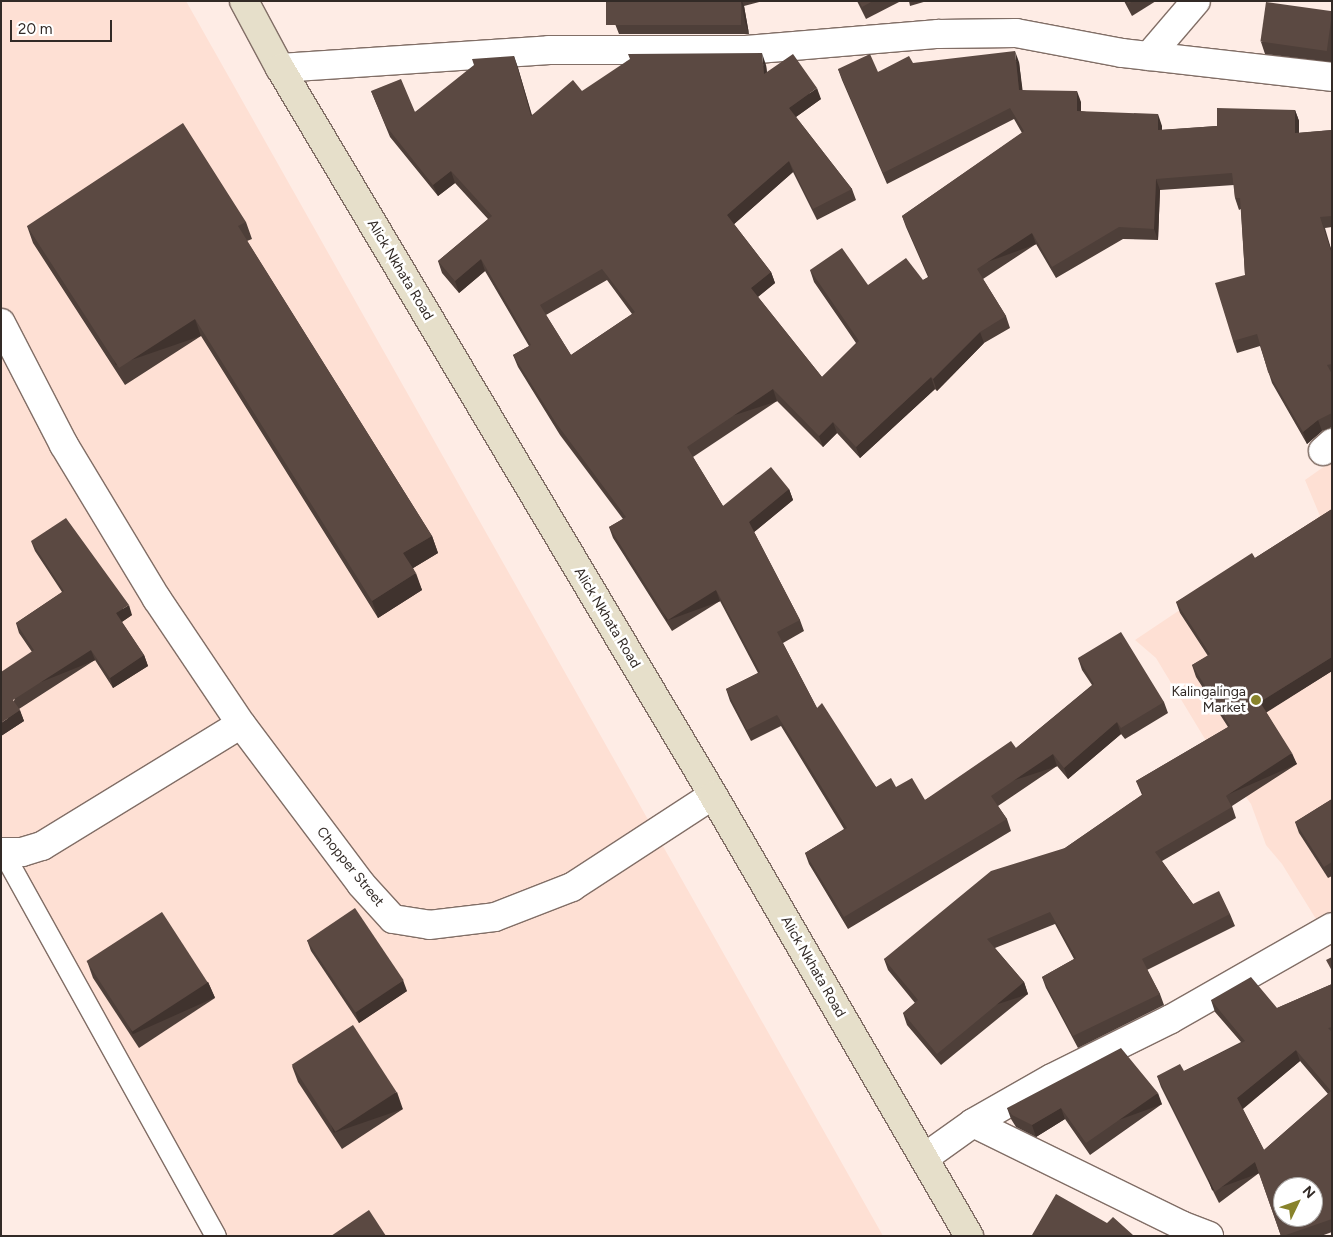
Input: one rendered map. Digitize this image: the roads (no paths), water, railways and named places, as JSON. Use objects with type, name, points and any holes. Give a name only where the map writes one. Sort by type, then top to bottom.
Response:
[{"type":"main road","name":"Alick Nkhata Road","points":[[244,1],[280,68],[713,795],[969,1236]]},
{"type":"street","points":[[1149,56],[1196,1]]},
{"type":"street","points":[[280,68],[549,50],[746,50],[938,34],[1016,33],[1149,56],[1332,77]]},
{"type":"street","name":"Chopper Street","points":[[1,323],[64,445],[157,599],[241,724],[360,884],[393,919],[429,925],[495,917],[572,887],[713,795]]},
{"type":"street","points":[[3,853],[42,846],[241,724]]},
{"type":"street","points":[[924,1158],[973,1123],[1052,1078],[1171,1019],[1332,927]]},
{"type":"street","points":[[973,1123],[1209,1236]]},
{"type":"lane","points":[[3,853],[216,1236]]},
{"type":"place","name":"Kalingalinga Market","points":[[1256,700]]}]
